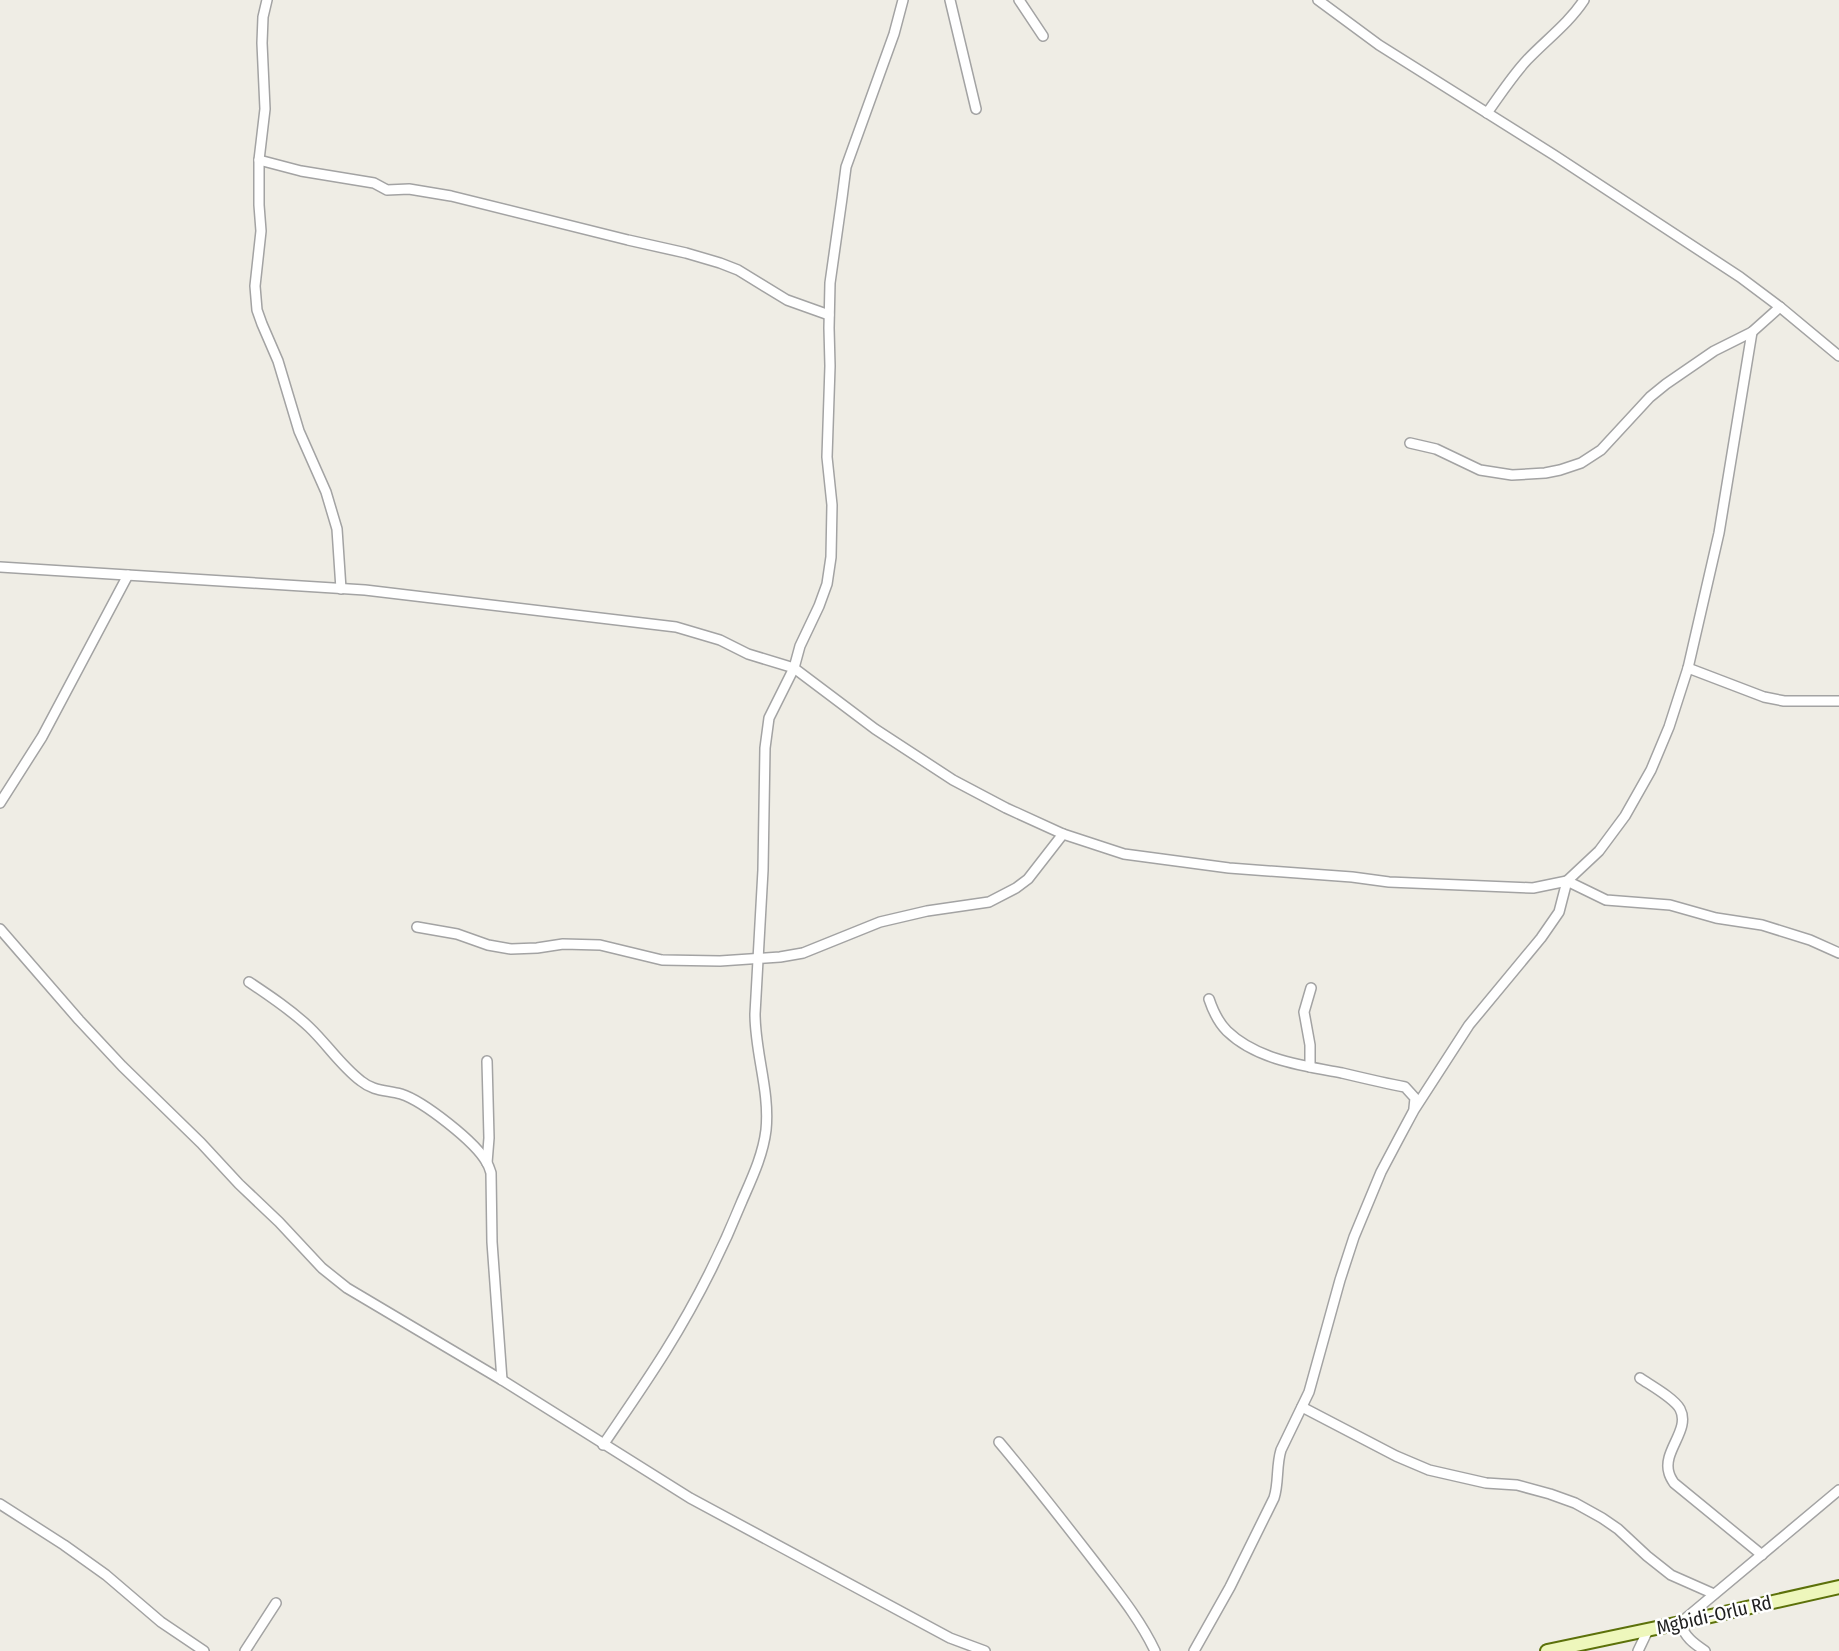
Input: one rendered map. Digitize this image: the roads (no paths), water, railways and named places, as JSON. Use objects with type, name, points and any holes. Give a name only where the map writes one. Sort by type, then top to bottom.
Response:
[{"type":"main road","name":"Mgbidi-Orlu Rd","points":[[1547,1651],[1839,1587]]},
{"type":"street","points":[[267,0],[262,43],[265,109],[259,160],[261,231],[255,286],[257,310],[278,361],[299,431],[326,492],[337,529],[341,589]]},
{"type":"street","points":[[603,1445],[666,1351],[694,1300],[731,1229],[760,1158],[766,1129],[765,1092],[755,1036],[763,870],[765,748],[769,718],[794,668],[800,646],[827,584],[831,557],[832,505],[827,457],[830,283],[846,167],[894,34],[903,0]]},
{"type":"street","points":[[950,0],[976,109]]},
{"type":"street","points":[[1019,0],[1042,36]]},
{"type":"street","points":[[1318,0],[1379,45],[1740,277],[1839,356]]},
{"type":"street","points":[[1487,113],[1526,61],[1562,27],[1584,0]]},
{"type":"street","points":[[259,160],[301,171],[374,183],[387,190],[409,189],[451,196],[720,262],[787,300],[829,315]]},
{"type":"street","points":[[1410,443],[1436,449],[1480,470],[1512,475],[1545,473],[1581,463],[1601,450],[1650,397],[1683,370],[1752,332],[1780,307]]},
{"type":"street","points":[[0,567],[365,590],[676,627],[720,640],[748,654],[794,668],[875,729],[953,780],[1063,834],[1124,854],[1229,868],[1389,882],[1533,888],[1567,881],[1599,851],[1625,816],[1669,727],[1688,668],[1719,533],[1752,332]]},
{"type":"street","points":[[0,803],[42,737],[128,575]]},
{"type":"street","points":[[1688,668],[1764,697],[1784,701],[1839,701]]},
{"type":"street","points":[[417,927],[457,934],[488,945],[511,949],[600,944],[662,960],[720,961],[803,953],[880,922],[927,911],[989,902],[1017,888],[1028,879],[1063,834]]},
{"type":"street","points":[[1567,881],[1606,900],[1670,905],[1717,918],[1762,925],[1810,940],[1839,953]]},
{"type":"street","points":[[1194,1651],[1230,1587],[1274,1498],[1281,1450],[1309,1392],[1354,1237],[1381,1172],[1414,1110],[1469,1026],[1559,912],[1567,881]]},
{"type":"street","points":[[0,929],[113,1057],[322,1268],[347,1288],[502,1380],[690,1498],[883,1603],[950,1637],[985,1651]]},
{"type":"street","points":[[249,982],[310,1028],[358,1079],[371,1088],[402,1094],[419,1103],[450,1125],[476,1148],[487,1163],[491,1173],[492,1242],[502,1380]]},
{"type":"street","points":[[1310,1067],[1310,1045],[1304,1012],[1311,988]]},
{"type":"street","points":[[1209,999],[1214,1014],[1227,1031],[1240,1040],[1277,1059],[1405,1087],[1415,1097],[1414,1110]]},
{"type":"street","points":[[487,1061],[487,1163]]},
{"type":"street","points":[[1640,1378],[1680,1407],[1683,1420],[1669,1460],[1668,1472],[1674,1483],[1762,1555]]},
{"type":"street","points":[[1303,1407],[1396,1456],[1429,1470],[1486,1483],[1517,1485],[1575,1503],[1618,1529],[1671,1575],[1714,1594]]},
{"type":"street","points":[[999,1442],[1119,1594],[1149,1637],[1155,1651]]},
{"type":"street","points":[[1705,1651],[1684,1634],[1680,1623],[1839,1490]]},
{"type":"street","points":[[0,1504],[16,1512],[95,1567],[161,1622],[204,1651]]},
{"type":"street","points":[[245,1651],[276,1603]]},
{"type":"street","points":[[1641,1649],[1648,1630]]}]
